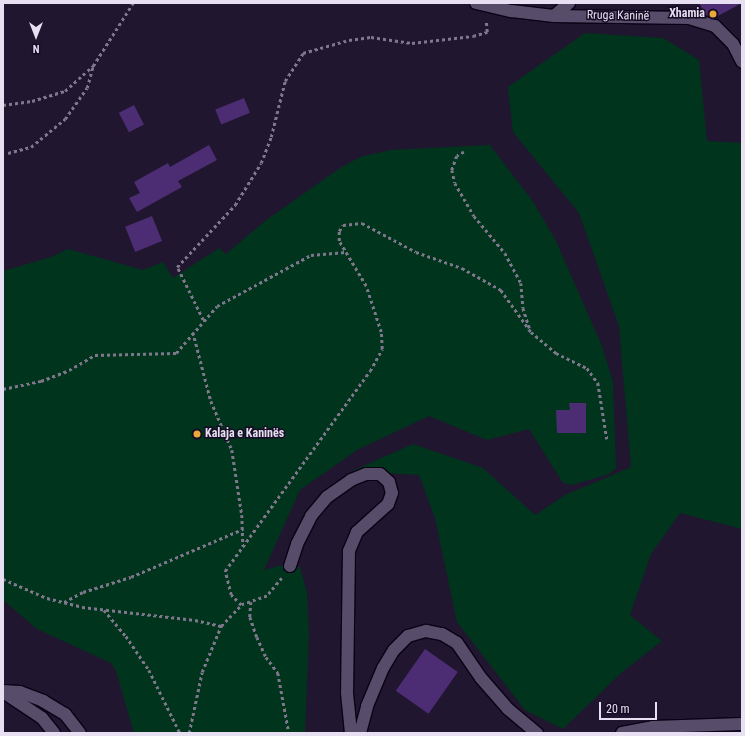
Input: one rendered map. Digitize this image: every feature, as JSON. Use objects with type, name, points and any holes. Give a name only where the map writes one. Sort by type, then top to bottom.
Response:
[{"type":"street","points":[[554,16],[569,3]]},
{"type":"street","name":"Rruga Kaninë","points":[[479,4],[554,16],[689,18],[715,26],[733,44],[742,62]]},
{"type":"street","points":[[290,566],[297,544],[311,516],[327,497],[351,480],[366,474],[380,474],[389,482],[392,493],[388,504],[357,532],[349,551],[347,693],[351,733]]},
{"type":"street","points":[[360,733],[370,699],[394,650],[408,636],[426,631],[442,634],[458,643],[481,678],[508,709],[537,733]]},
{"type":"street","points":[[3,691],[42,718],[54,733]]},
{"type":"street","points":[[3,691],[20,692],[43,701],[65,714],[80,733]]},
{"type":"street","points":[[622,733],[653,727],[742,724]]},
{"type":"path","points":[[3,105],[32,101],[65,91],[93,66],[132,3]]},
{"type":"path","points":[[203,320],[177,267],[235,205],[261,163],[271,138],[285,81],[303,53],[349,40],[371,37],[412,43],[482,35],[487,32],[488,26],[479,4]]},
{"type":"path","points":[[8,154],[31,147],[64,119],[87,88],[93,66]]},
{"type":"path","points":[[464,152],[456,156],[452,170],[455,183],[474,216],[505,253],[521,283],[523,308],[531,332]]},
{"type":"path","points":[[241,605],[231,595],[225,571],[370,371],[382,349],[381,332],[366,286],[347,252],[339,241],[339,231],[343,225],[362,223],[416,252],[462,268],[500,290],[531,332],[556,353],[587,368],[598,383],[607,439]]},
{"type":"path","points":[[3,389],[41,381],[69,370],[95,355],[176,353],[203,320],[217,306],[311,255],[347,252]]},
{"type":"path","points":[[193,332],[210,401],[232,450],[243,529],[243,546]]},
{"type":"path","points":[[64,602],[83,592],[131,577],[243,529]]},
{"type":"path","points":[[190,733],[202,672],[220,626],[241,605],[267,596],[290,566]]},
{"type":"path","points":[[3,579],[47,598],[64,602],[104,609],[195,620],[220,626]]},
{"type":"path","points":[[251,602],[250,617],[257,637],[266,657],[278,673],[289,733]]},
{"type":"path","points":[[104,609],[126,636],[149,670],[180,733]]},
{"type":"green space","points":[[585,33],[663,38],[699,60],[707,141],[742,143],[742,529],[680,513],[651,554],[630,615],[662,641],[621,673],[563,729],[525,710],[457,622],[435,518],[419,475],[352,471],[413,444],[483,468],[535,515],[565,495],[631,467],[619,326],[579,213],[513,132],[508,87]]},
{"type":"green space","name":"Kalaja e Kaninës","points":[[490,145],[534,203],[556,241],[602,346],[613,382],[616,468],[609,474],[572,485],[563,483],[529,429],[487,440],[429,416],[357,450],[300,490],[264,570],[283,565],[300,567],[307,593],[309,634],[305,733],[134,733],[116,671],[111,663],[37,629],[3,600],[3,271],[51,257],[68,249],[143,270],[163,262],[173,278],[219,248],[226,254],[265,221],[340,168],[360,157],[390,150]]},
{"type":"building","name":"Xhamia","points":[[699,3],[742,3],[714,18],[706,15]]},
{"type":"building","points":[[244,98],[250,113],[221,124],[215,110]]},
{"type":"building","points":[[134,105],[144,125],[129,132],[119,113]]},
{"type":"building","points":[[209,145],[217,160],[178,181],[182,187],[137,212],[129,198],[140,193],[134,182],[168,163],[170,167]]},
{"type":"building","points":[[152,216],[162,241],[135,252],[125,227]]},
{"type":"building","points":[[569,403],[586,403],[586,433],[557,433],[556,410],[570,410]]},
{"type":"building","points":[[425,649],[458,672],[429,714],[396,691]]},
{"type":"place","name":"Xhamia","points":[[713,14]]},
{"type":"place","name":"Kalaja e Kaninës","points":[[197,434]]}]
